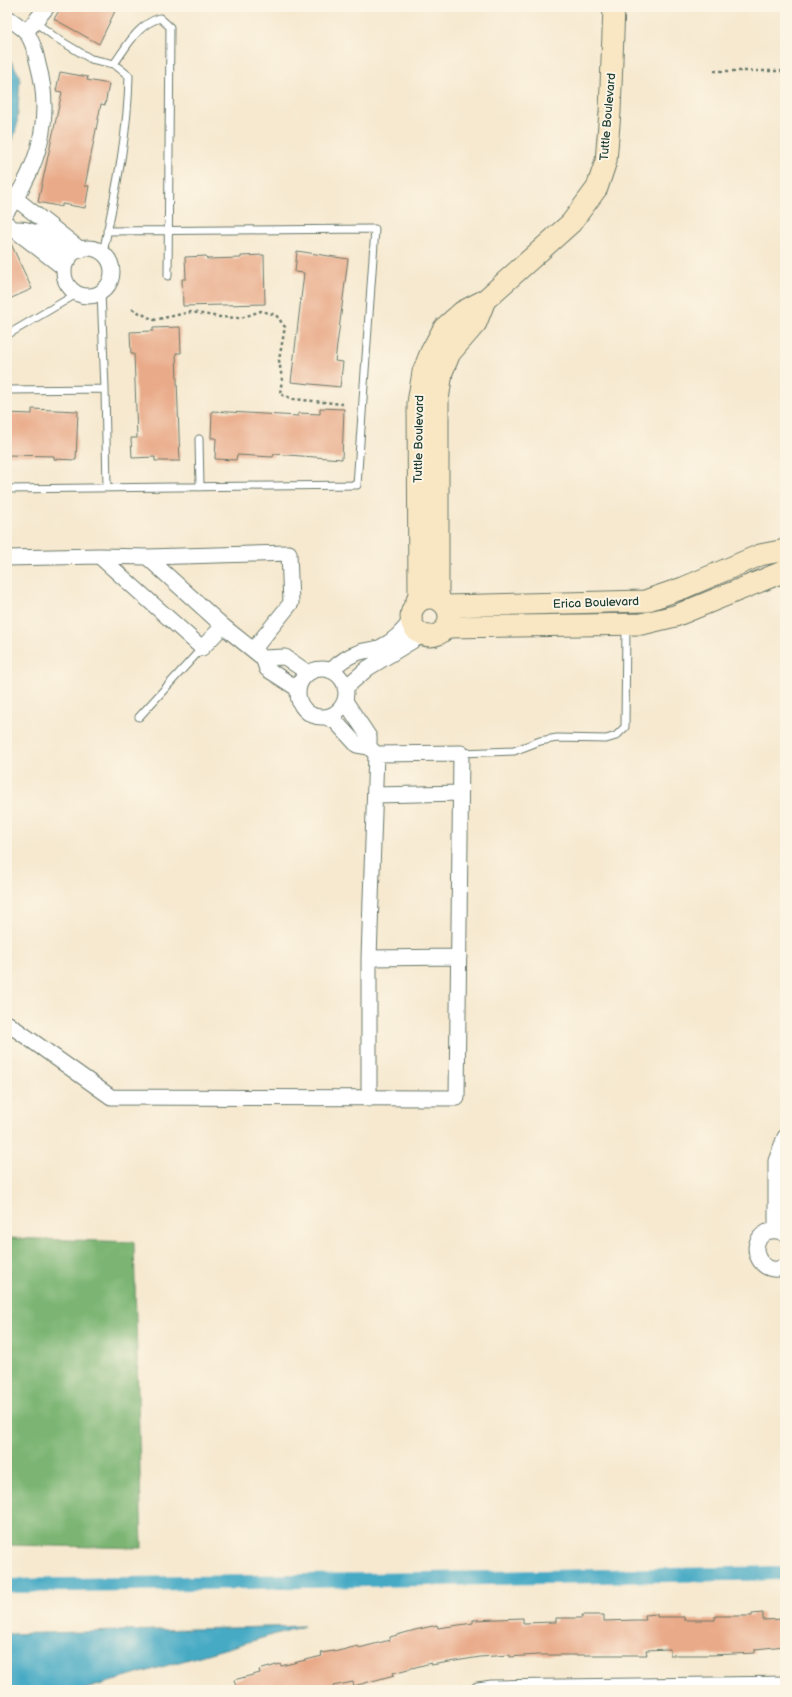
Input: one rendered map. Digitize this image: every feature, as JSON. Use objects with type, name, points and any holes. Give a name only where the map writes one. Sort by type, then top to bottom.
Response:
[{"type":"street","points":[[7,212],[16,199],[41,140],[45,116],[44,90],[30,27],[46,7]]},
{"type":"street","name":"Tuttle Boulevard","points":[[416,620],[419,594],[418,403],[423,372],[431,352],[444,328],[462,312],[485,300],[571,223],[597,188],[606,154],[610,112],[614,7]]},
{"type":"street","points":[[7,17],[30,27]]},
{"type":"street","points":[[16,199],[81,250]]},
{"type":"street","points":[[10,227],[26,228],[43,236],[66,264],[67,282],[78,293],[86,296],[101,292],[107,288],[112,274],[112,266],[103,253],[89,248],[81,250],[66,264]]},
{"type":"street","name":"Tuttle Boulevard","points":[[443,604],[438,585],[438,400],[442,372],[450,353],[476,323],[485,300]]},
{"type":"street","name":"Erica Boulevard","points":[[443,604],[645,601],[683,588],[760,555],[785,550]]},
{"type":"street","points":[[7,558],[99,556],[147,557],[289,553],[291,603],[258,654]]},
{"type":"street","points":[[99,556],[202,648],[223,626]]},
{"type":"street","points":[[147,557],[223,626],[258,654],[267,669],[298,689]]},
{"type":"street","name":"Erica Boulevard","points":[[447,627],[642,624],[675,616],[785,571]]},
{"type":"street","points":[[326,717],[340,710],[345,694],[368,668],[416,620],[427,598],[443,604],[450,616],[447,627],[437,635],[431,637],[416,620]]},
{"type":"street","points":[[331,671],[340,662],[359,652],[380,648],[402,633],[416,620]]},
{"type":"street","points":[[258,654],[285,658],[308,673]]},
{"type":"street","points":[[7,1023],[111,1098],[370,1099],[457,1098],[461,753],[373,751],[356,746],[336,722],[326,717],[310,714],[299,702],[298,689],[302,679],[308,673],[323,669],[331,671],[342,680],[345,694],[369,737],[373,751],[376,795],[369,958],[370,1099]]},
{"type":"street","points":[[376,795],[460,793]]},
{"type":"street","points":[[369,958],[458,957]]},
{"type":"street","points":[[785,1137],[776,1161],[780,1232],[770,1231],[759,1238],[756,1244],[756,1256],[759,1262],[769,1269],[776,1269],[785,1266]]},
{"type":"street","points":[[478,1690],[492,1688],[785,1684]]},
{"type":"lane","points":[[114,64],[137,32],[149,21],[160,18],[170,27],[168,276]]},
{"type":"lane","points":[[30,27],[56,38],[90,59],[114,64],[129,76],[124,148],[103,253]]},
{"type":"lane","points":[[7,489],[357,485],[375,229],[108,231]]},
{"type":"lane","points":[[101,292],[107,488]]},
{"type":"lane","points":[[7,335],[78,293]]},
{"type":"lane","points":[[7,390],[105,389]]},
{"type":"lane","points":[[199,439],[200,487]]},
{"type":"lane","points":[[461,753],[514,751],[540,741],[557,738],[606,739],[616,736],[625,727],[626,624]]},
{"type":"lane","points":[[139,717],[202,648]]},
{"type":"path","points":[[714,71],[785,71]]},
{"type":"path","points":[[132,309],[154,320],[191,312],[220,317],[241,318],[261,311],[276,315],[285,327],[279,360],[282,379],[280,394],[293,399],[343,404]]},
{"type":"green space","points":[[7,1238],[134,1242],[142,1548],[7,1545]]},
{"type":"water","points":[[7,55],[20,76],[17,126],[7,160]]},
{"type":"water","points":[[304,1626],[82,1690],[7,1690],[7,1634]]},
{"type":"building","points":[[61,7],[117,7],[99,44],[54,19]]},
{"type":"building","points":[[60,72],[88,77],[87,80],[109,84],[105,105],[101,104],[85,186],[89,186],[85,208],[62,204],[62,207],[38,202],[62,92],[56,91]]},
{"type":"building","points":[[7,235],[32,289],[7,300]]},
{"type":"building","points":[[297,251],[348,259],[335,361],[343,362],[340,387],[291,382],[304,273],[295,272]]},
{"type":"building","points":[[264,255],[265,304],[183,306],[182,279],[186,279],[185,257],[206,256],[207,259],[241,258],[241,256]]},
{"type":"building","points":[[180,327],[181,353],[176,353],[180,461],[155,461],[155,457],[132,458],[131,438],[137,438],[134,354],[131,354],[130,332],[153,331],[153,328]]},
{"type":"building","points":[[320,408],[344,409],[342,459],[274,454],[273,457],[237,455],[236,460],[215,459],[216,438],[211,438],[212,411],[298,416],[298,413],[320,414]]},
{"type":"building","points":[[32,409],[78,411],[76,460],[54,459],[54,456],[7,455],[7,413],[32,414]]},
{"type":"building","points":[[763,1613],[763,1620],[785,1619],[785,1646],[755,1649],[755,1653],[711,1655],[670,1655],[670,1649],[646,1650],[647,1655],[537,1655],[510,1657],[510,1655],[480,1657],[431,1665],[431,1663],[393,1673],[394,1675],[354,1686],[353,1682],[333,1686],[333,1690],[237,1690],[234,1680],[260,1673],[259,1670],[280,1664],[281,1666],[322,1656],[321,1653],[334,1652],[358,1646],[359,1648],[390,1640],[390,1637],[415,1630],[437,1625],[438,1628],[473,1623],[473,1620],[523,1618],[523,1623],[556,1622],[556,1618],[582,1618],[582,1615],[604,1615],[604,1621],[646,1620],[645,1615],[657,1614],[657,1617],[684,1617],[684,1620],[715,1620],[715,1616],[752,1616],[752,1614]]},
{"type":"waterway","points":[[7,1586],[785,1573]]}]
